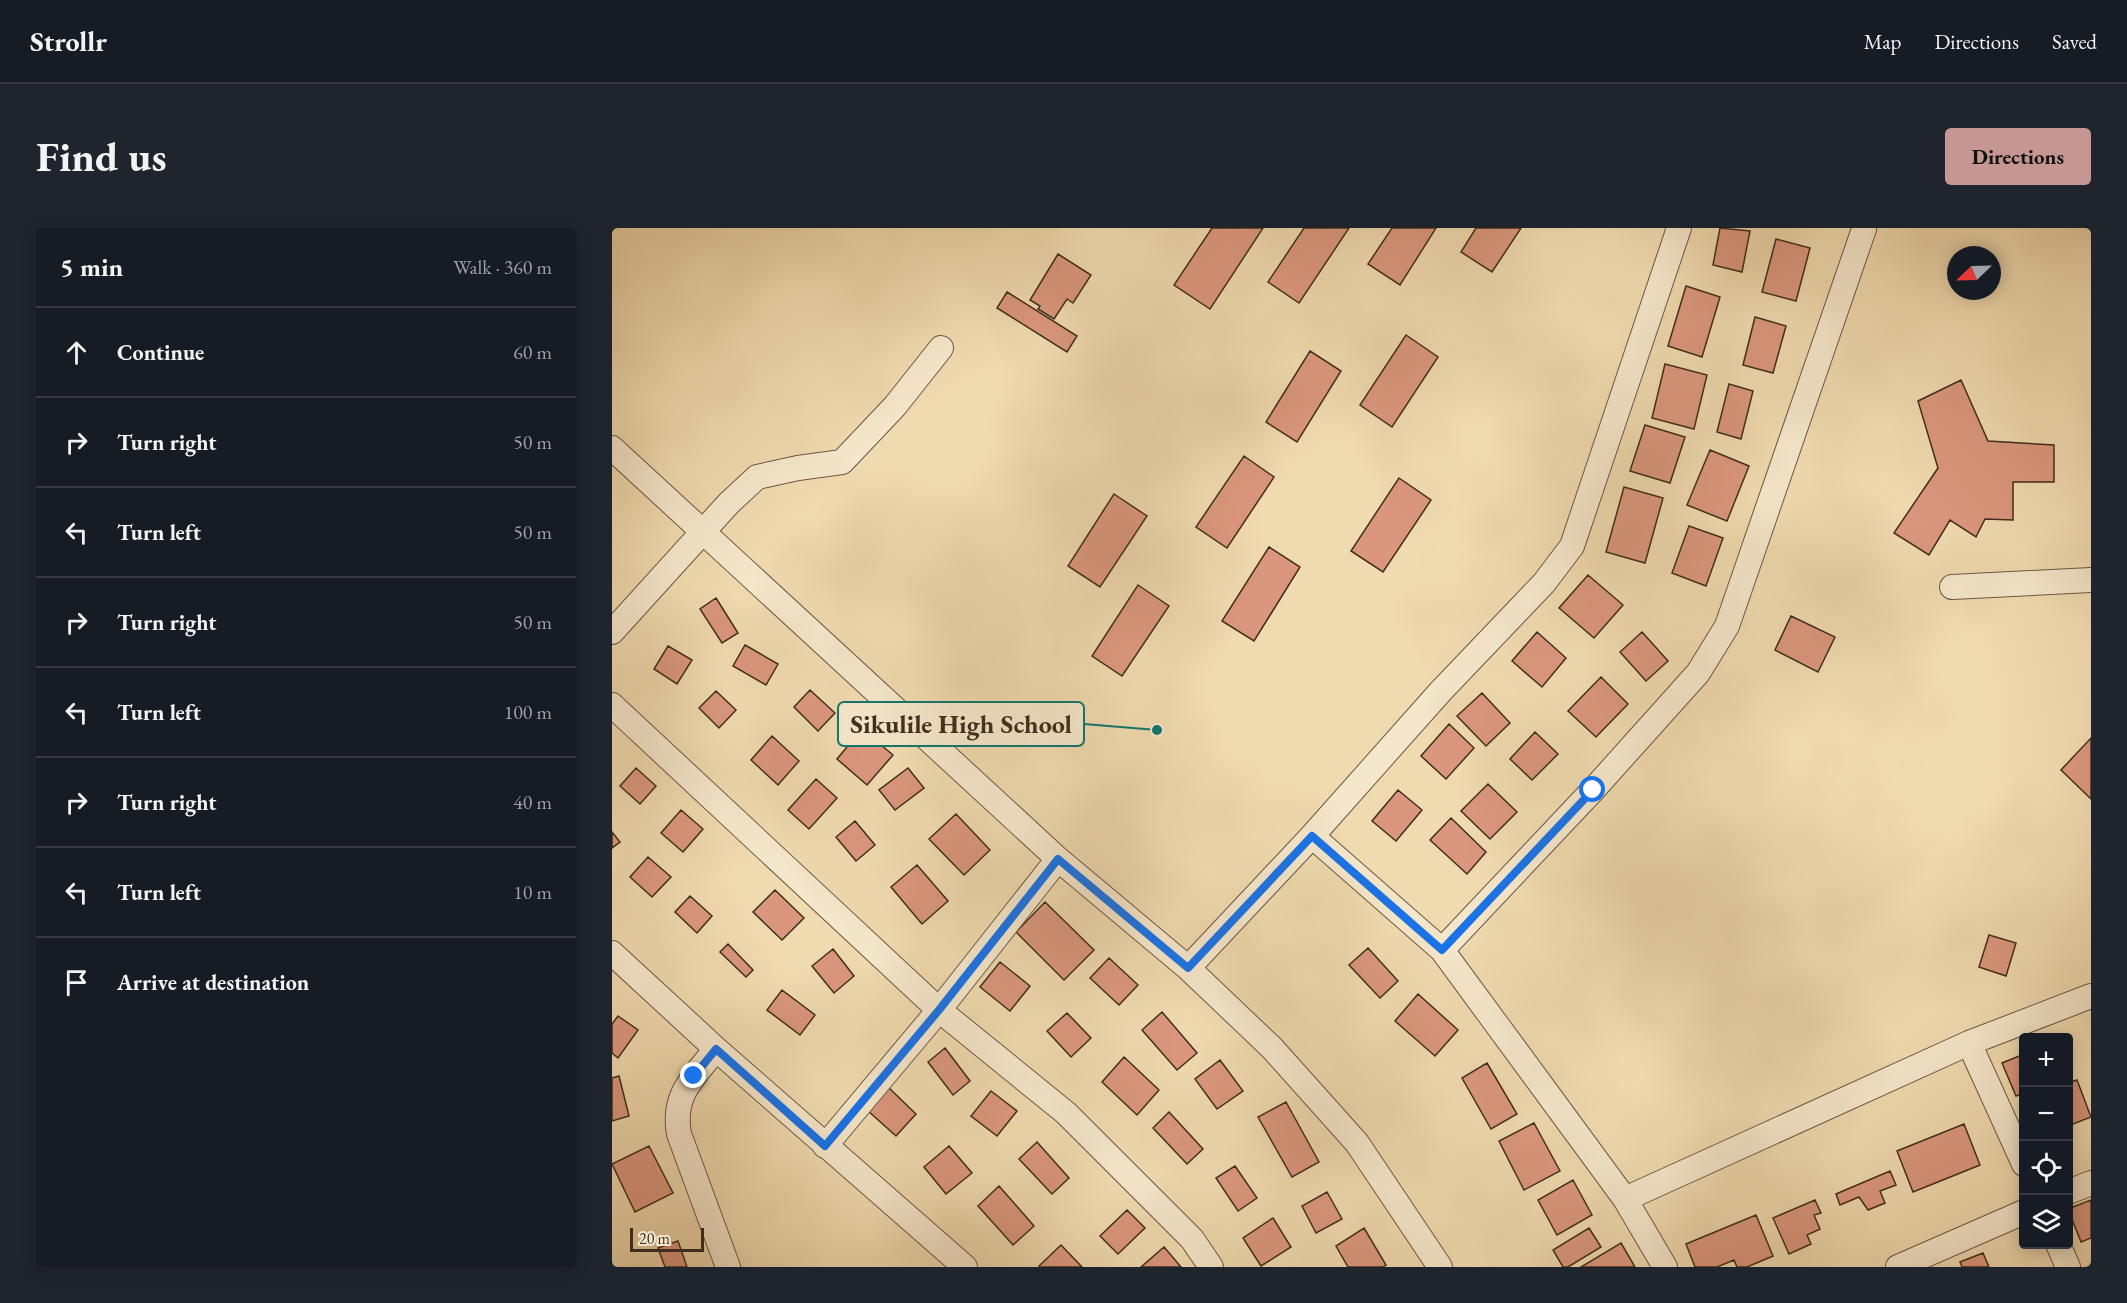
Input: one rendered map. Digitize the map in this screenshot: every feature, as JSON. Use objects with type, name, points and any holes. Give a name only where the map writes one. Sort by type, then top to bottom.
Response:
[{"type":"street","points":[[1188,968],[1312,836],[1440,692],[1544,583],[1572,546],[1679,228]]},
{"type":"street","points":[[1442,950],[1593,790],[1698,674],[1727,626],[1866,228]]},
{"type":"street","points":[[612,632],[729,503],[757,477],[842,462],[895,406],[941,348]]},
{"type":"street","points":[[612,448],[1058,859],[1188,968],[1272,1048],[1357,1143],[1440,1267]]},
{"type":"street","points":[[1952,587],[2091,580]]},
{"type":"street","points":[[612,705],[939,1010],[1066,1113],[1192,1239],[1211,1267]]},
{"type":"street","points":[[1312,836],[1442,950],[1625,1199],[1665,1267]]},
{"type":"street","points":[[825,1146],[939,1010],[1058,859]]},
{"type":"street","points":[[612,953],[825,1146],[965,1267]]},
{"type":"street","points":[[1625,1199],[1969,1043],[2091,996]]},
{"type":"street","points":[[1969,1043],[2019,1153]]},
{"type":"street","points":[[716,1049],[684,1088],[676,1119],[679,1134],[728,1267]]},
{"type":"street","points":[[2073,1190],[2091,1183]]},
{"type":"street","points":[[1898,1267],[2019,1214]]},
{"type":"street","points":[[2060,1249],[2068,1267]]},
{"type":"building","points":[[1212,228],[1263,228],[1210,309],[1174,285]]},
{"type":"building","points":[[1304,228],[1349,228],[1299,303],[1268,282]]},
{"type":"building","points":[[1392,228],[1436,228],[1400,285],[1368,264]]},
{"type":"building","points":[[1476,228],[1521,228],[1492,272],[1461,252]]},
{"type":"building","points":[[1720,228],[1750,231],[1742,272],[1713,265]]},
{"type":"building","points":[[1776,239],[1810,248],[1796,301],[1762,292]]},
{"type":"building","points":[[1058,254],[1091,275],[1073,303],[1067,299],[1054,319],[1038,309],[1040,306],[1030,300]]},
{"type":"building","points":[[1686,286],[1720,297],[1702,357],[1668,346]]},
{"type":"building","points":[[1007,292],[1077,336],[1067,352],[997,308]]},
{"type":"building","points":[[1755,317],[1786,326],[1773,373],[1743,365]]},
{"type":"building","points":[[1406,335],[1438,357],[1392,427],[1360,405]]},
{"type":"building","points":[[1310,351],[1341,371],[1297,442],[1266,422]]},
{"type":"building","points":[[1665,364],[1707,375],[1694,429],[1652,418]]},
{"type":"building","points":[[1961,380],[1988,441],[2054,445],[2054,482],[2013,482],[2013,520],[1985,519],[1976,537],[1950,520],[1929,555],[1894,533],[1938,468],[1918,401]]},
{"type":"building","points":[[1729,384],[1753,391],[1741,439],[1717,432]]},
{"type":"building","points":[[1645,425],[1685,437],[1670,483],[1630,471]]},
{"type":"building","points":[[1710,450],[1749,466],[1727,521],[1687,505]]},
{"type":"building","points":[[1244,456],[1274,477],[1227,548],[1196,527]]},
{"type":"building","points":[[1399,478],[1431,500],[1383,572],[1351,551]]},
{"type":"building","points":[[1624,487],[1663,498],[1645,563],[1606,552]]},
{"type":"building","points":[[1114,494],[1147,516],[1100,587],[1068,566]]},
{"type":"building","points":[[1689,526],[1723,538],[1706,586],[1672,573]]},
{"type":"building","points":[[1269,547],[1300,567],[1254,641],[1222,621]]},
{"type":"building","points":[[1588,575],[1623,605],[1594,638],[1559,608]]},
{"type":"building","points":[[1138,585],[1169,606],[1122,676],[1092,656]]},
{"type":"building","points":[[716,598],[738,633],[722,643],[700,609]]},
{"type":"building","points":[[1791,616],[1835,637],[1818,672],[1775,650]]},
{"type":"building","points":[[1537,632],[1566,658],[1542,687],[1512,661]]},
{"type":"building","points":[[1642,632],[1668,661],[1646,681],[1620,652]]},
{"type":"building","points":[[745,645],[778,664],[766,685],[733,666]]},
{"type":"building","points":[[668,646],[692,660],[677,684],[654,669]]},
{"type":"building","points":[[1601,677],[1628,704],[1596,737],[1568,711]]},
{"type":"building","points":[[810,690],[835,713],[818,731],[794,707]]},
{"type":"building","points":[[716,691],[736,710],[719,728],[699,708]]},
{"type":"building","points":[[1482,693],[1510,723],[1486,746],[1457,716]]},
{"type":"building","points":[[1449,724],[1474,748],[1446,779],[1421,756]]},
{"type":"building","points":[[862,729],[893,755],[867,785],[837,759]]},
{"type":"building","points":[[1535,732],[1558,754],[1532,780],[1510,759]]},
{"type":"building","points":[[772,736],[799,761],[778,785],[751,760]]},
{"type":"building","points":[[2091,738],[2091,799],[2061,770]]},
{"type":"building","points":[[636,768],[656,786],[640,804],[620,786]]},
{"type":"building","points":[[908,768],[924,788],[895,810],[879,790]]},
{"type":"building","points":[[816,779],[837,798],[809,829],[788,810]]},
{"type":"building","points":[[1488,784],[1517,812],[1490,839],[1461,811]]},
{"type":"building","points":[[1398,790],[1422,810],[1396,841],[1372,821]]},
{"type":"building","points":[[681,810],[703,829],[683,852],[661,833]]},
{"type":"building","points":[[956,814],[990,850],[964,875],[929,839]]},
{"type":"building","points":[[1451,818],[1486,852],[1467,874],[1430,840]]},
{"type":"building","points":[[855,821],[875,845],[856,861],[836,837]]},
{"type":"building","points":[[612,832],[620,842],[612,848]]},
{"type":"building","points":[[648,857],[671,877],[652,897],[630,877]]},
{"type":"building","points":[[917,865],[948,901],[922,924],[891,887]]},
{"type":"building","points":[[775,890],[804,918],[782,940],[753,912]]},
{"type":"building","points":[[690,896],[712,916],[697,933],[675,912]]},
{"type":"building","points":[[1045,902],[1094,950],[1064,980],[1016,932]]},
{"type":"building","points":[[1989,935],[2016,943],[2006,976],[1979,967]]},
{"type":"building","points":[[728,944],[753,970],[746,977],[720,952]]},
{"type":"building","points":[[1368,948],[1398,981],[1380,998],[1349,965]]},
{"type":"building","points":[[833,949],[854,976],[834,993],[812,966]]},
{"type":"building","points":[[1109,958],[1138,985],[1119,1005],[1090,978]]},
{"type":"building","points":[[1000,962],[1030,986],[1010,1011],[980,987]]},
{"type":"building","points":[[782,990],[815,1015],[800,1035],[767,1010]]},
{"type":"building","points":[[1418,994],[1458,1030],[1435,1056],[1395,1021]]},
{"type":"building","points":[[1162,1012],[1197,1053],[1177,1070],[1142,1030]]},
{"type":"building","points":[[1067,1013],[1091,1038],[1071,1057],[1047,1031]]},
{"type":"building","points":[[618,1016],[638,1030],[618,1058],[612,1053],[612,1024]]},
{"type":"building","points":[[945,1048],[970,1081],[953,1095],[928,1062]]},
{"type":"building","points":[[2019,1056],[2019,1095],[2016,1096],[2002,1063]]},
{"type":"building","points":[[1124,1057],[1159,1090],[1137,1115],[1102,1082]]},
{"type":"building","points":[[1220,1060],[1243,1091],[1217,1109],[1195,1079]]},
{"type":"building","points":[[1487,1063],[1517,1114],[1491,1129],[1462,1078]]},
{"type":"building","points":[[619,1076],[629,1116],[612,1121],[612,1078]]},
{"type":"building","points":[[2077,1080],[2091,1117],[2073,1124],[2073,1087],[2073,1081]]},
{"type":"building","points":[[888,1087],[916,1114],[896,1136],[867,1110]]},
{"type":"building","points":[[991,1091],[1017,1111],[997,1136],[971,1116]]},
{"type":"building","points":[[1286,1102],[1319,1162],[1292,1177],[1258,1117]]},
{"type":"building","points":[[1169,1112],[1203,1149],[1187,1164],[1153,1128]]},
{"type":"building","points":[[1534,1123],[1560,1171],[1524,1190],[1499,1141]]},
{"type":"building","points":[[1964,1124],[1980,1165],[1913,1192],[1897,1151]]},
{"type":"building","points":[[1037,1142],[1069,1178],[1052,1194],[1019,1159]]},
{"type":"building","points":[[649,1146],[673,1193],[635,1212],[612,1164]]},
{"type":"building","points":[[949,1146],[972,1173],[946,1194],[924,1167]]},
{"type":"building","points":[[1235,1166],[1257,1198],[1238,1211],[1216,1178]]},
{"type":"building","points":[[1890,1171],[1896,1185],[1880,1191],[1885,1203],[1868,1210],[1859,1197],[1840,1205],[1836,1194]]},
{"type":"building","points":[[1573,1180],[1592,1215],[1557,1235],[1538,1200]]},
{"type":"building","points":[[999,1186],[1034,1226],[1013,1245],[978,1206]]},
{"type":"building","points":[[1327,1192],[1342,1219],[1316,1233],[1302,1206]]},
{"type":"building","points":[[1815,1200],[1821,1213],[1814,1215],[1820,1229],[1807,1235],[1811,1244],[1789,1254],[1773,1218]]},
{"type":"building","points":[[2091,1200],[2091,1238],[2081,1242],[2073,1222],[2073,1207]]},
{"type":"building","points":[[1127,1210],[1145,1228],[1118,1254],[1100,1236]]},
{"type":"building","points":[[1756,1215],[1773,1256],[1747,1267],[1737,1267],[1734,1260],[1717,1267],[1695,1267],[1686,1244]]},
{"type":"building","points":[[1273,1218],[1291,1247],[1261,1266],[1243,1238]]},
{"type":"building","points":[[1364,1228],[1386,1265],[1383,1267],[1348,1267],[1336,1246]]},
{"type":"building","points":[[1589,1228],[1601,1247],[1568,1267],[1563,1267],[1553,1250]]},
{"type":"building","points":[[678,1241],[687,1267],[665,1267],[658,1248]]},
{"type":"building","points":[[1621,1243],[1635,1267],[1581,1267]]},
{"type":"building","points":[[1061,1245],[1082,1267],[1039,1266]]},
{"type":"building","points":[[1164,1247],[1181,1267],[1141,1267]]},
{"type":"building","points":[[1983,1253],[1989,1267],[1962,1267],[1960,1262]]},
{"type":"place","name":"Sikulile High School","points":[[1157,730]]},
{"type":"route","points":[[694,1076],[716,1049],[825,1146],[939,1010],[1058,859],[1188,968],[1312,836],[1442,950],[1593,790]]}]
